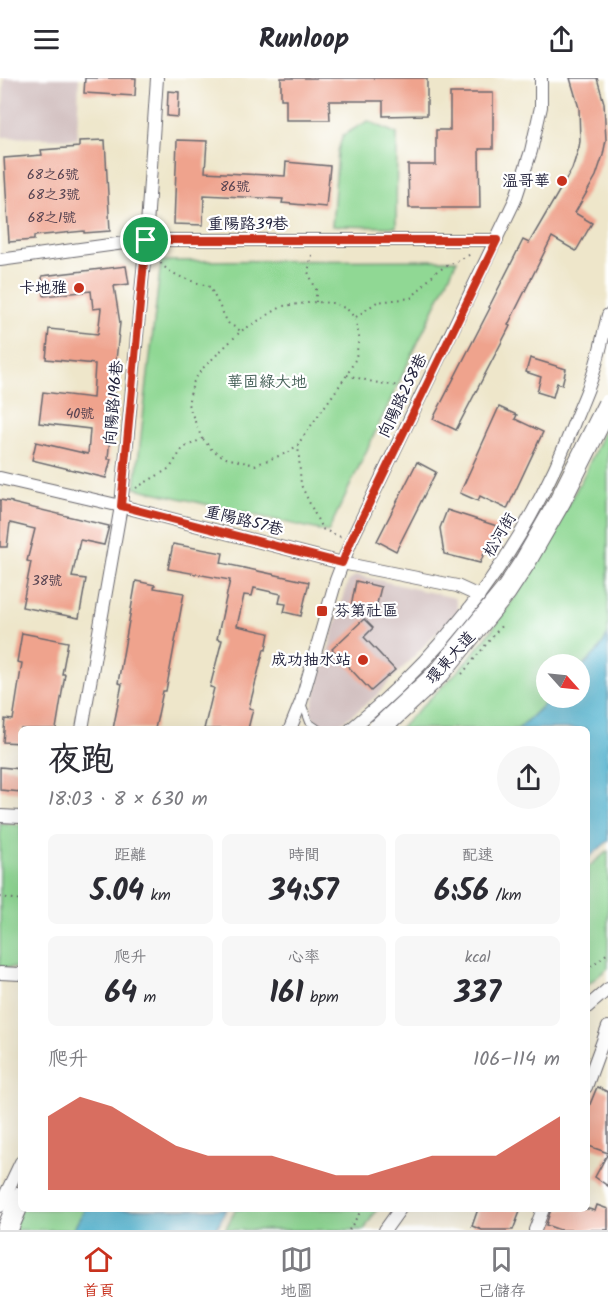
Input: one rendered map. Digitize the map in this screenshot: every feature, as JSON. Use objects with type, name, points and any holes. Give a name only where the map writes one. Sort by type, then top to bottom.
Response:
[{"type":"highway","name":"環東大道","points":[[383,726],[440,672],[506,591],[560,501],[608,406]]},
{"type":"highway","points":[[7,1230],[18,1205]]},
{"type":"street","name":"向陽路196巷","points":[[83,726],[121,506],[146,240],[157,78]]},
{"type":"street","name":"向陽路258巷","points":[[291,726],[301,702],[336,580],[351,541],[515,200],[531,151],[541,107],[541,78]]},
{"type":"street","name":"重陽路39巷","points":[[0,260],[146,240],[497,240]]},
{"type":"street","name":"松河街","points":[[355,726],[377,708],[451,633],[504,562],[542,495],[569,437],[596,366],[608,315]]},
{"type":"street","name":"重陽路57巷","points":[[0,478],[121,506],[342,563],[457,586],[479,596]]},
{"type":"street","points":[[0,816],[18,818]]},
{"type":"street","points":[[0,973],[18,974]]},
{"type":"street","points":[[590,1005],[608,989]]},
{"type":"street","points":[[590,1076],[608,1027]]},
{"type":"street","points":[[0,1206],[18,1168]]},
{"type":"street","points":[[385,1230],[398,1212]]},
{"type":"street","points":[[535,1230],[542,1212]]},
{"type":"lane","points":[[301,702],[309,722],[315,726]]},
{"type":"path","points":[[146,240],[161,265],[178,277],[210,287],[228,323],[241,332]]},
{"type":"path","points":[[355,318],[377,302],[411,298],[437,271],[474,252]]},
{"type":"path","points":[[312,255],[308,272],[316,289],[316,302]]},
{"type":"path","points":[[316,302],[333,303],[347,309],[355,318],[359,337],[356,358],[297,444],[289,452],[255,465],[226,458],[212,450],[202,439],[188,404],[193,383],[201,370],[241,332],[282,306],[316,302]]},
{"type":"path","points":[[346,375],[404,387]]},
{"type":"path","points":[[121,506],[135,488],[170,468],[183,448],[202,439]]},
{"type":"path","points":[[297,444],[301,485],[322,529],[351,541]]},
{"type":"path","points":[[0,897],[18,900]]},
{"type":"path","points":[[590,967],[608,953]]},
{"type":"path","points":[[349,1230],[360,1212]]},
{"type":"shaded area","points":[[4,78],[79,78],[77,139],[2,137]]},
{"type":"shaded area","name":"成功抽水站","points":[[356,575],[455,598],[458,610],[375,697],[344,721],[335,726],[321,726],[310,713],[348,582]]},
{"type":"green space","points":[[368,121],[397,134],[396,227],[332,226],[338,151],[343,135]]},
{"type":"green space","name":"華固綠大地","points":[[457,260],[328,532],[135,488],[161,261]]},
{"type":"green space","points":[[608,422],[608,635],[598,651],[590,659],[590,654],[536,654],[536,708],[540,708],[521,726],[402,726],[460,669],[491,631],[531,574],[583,477]]},
{"type":"green space","points":[[0,823],[18,825],[18,968],[0,967]]},
{"type":"green space","points":[[608,851],[608,968],[590,983],[590,866]]},
{"type":"green space","points":[[19,1212],[83,1212],[73,1230],[10,1230]]},
{"type":"green space","points":[[234,1212],[375,1212],[364,1230],[225,1230]]},
{"type":"water","points":[[608,635],[608,841],[590,856],[590,726],[521,726],[540,708],[590,708],[590,659]]},
{"type":"water","points":[[83,1212],[225,1212],[216,1230],[73,1230]]},
{"type":"building","points":[[85,78],[136,78],[135,96],[84,93]]},
{"type":"building","points":[[281,78],[427,78],[427,115],[383,116],[383,101],[329,101],[330,120],[286,120],[286,99],[281,99]]},
{"type":"building","points":[[570,78],[597,78],[604,103],[606,140],[603,155],[596,176],[575,213],[592,223],[576,251],[552,237],[508,325],[510,326],[456,430],[433,419],[523,240],[529,243],[572,169],[580,141],[579,108]]},
{"type":"building","points":[[168,91],[179,92],[178,117],[167,116]]},
{"type":"building","points":[[450,93],[493,93],[493,149],[479,149],[480,208],[409,208],[408,165],[436,165],[436,130],[450,130]]},
{"type":"building","points":[[105,140],[110,231],[34,236],[34,240],[9,242],[4,158],[42,155],[41,150],[79,147],[79,141]]},
{"type":"building","points":[[177,140],[207,141],[205,172],[285,176],[286,162],[330,166],[326,207],[282,203],[283,199],[204,195],[203,225],[174,224]]},
{"type":"building","points":[[126,266],[129,284],[114,286],[120,323],[108,459],[111,459],[106,478],[32,460],[36,442],[88,454],[90,429],[39,423],[43,392],[93,398],[95,364],[46,359],[49,329],[98,334],[101,308],[93,309],[91,291],[44,296],[42,276]]},
{"type":"building","points":[[530,358],[566,369],[562,385],[557,383],[553,397],[537,392],[541,377],[526,372]]},
{"type":"building","points":[[499,407],[517,415],[515,419],[543,432],[507,509],[480,496],[478,501],[460,493]]},
{"type":"building","points":[[417,462],[436,472],[396,551],[377,541]]},
{"type":"building","points":[[0,500],[109,526],[104,545],[80,540],[72,577],[86,579],[79,618],[22,607],[31,562],[27,561],[35,529],[10,523],[7,547],[0,547]]},
{"type":"building","points":[[447,510],[497,526],[491,545],[487,547],[480,563],[444,554],[440,528]]},
{"type":"building","points":[[173,544],[223,553],[221,563],[309,582],[301,616],[284,612],[286,604],[279,603],[281,594],[254,588],[252,596],[244,595],[237,626],[269,633],[249,708],[253,709],[249,726],[205,726],[214,688],[210,687],[222,640],[217,639],[230,580],[168,569]]},
{"type":"building","points":[[136,581],[155,585],[154,588],[184,593],[166,691],[163,691],[156,726],[114,726],[122,684],[118,683]]},
{"type":"building","name":"成功抽水站","points":[[356,581],[381,587],[375,612],[351,607]]},
{"type":"building","name":"成功抽水站","points":[[364,619],[373,628],[364,637],[395,670],[371,691],[332,649]]},
{"type":"building","points":[[22,633],[68,642],[56,726],[18,726],[18,743],[3,742],[5,719],[13,720],[22,663],[17,662]]},
{"type":"building","points":[[0,767],[18,769],[18,792],[0,790]]},
{"type":"building","points":[[597,1087],[608,1092],[608,1153],[590,1146],[590,1104]]},
{"type":"building","points":[[608,1153],[608,1186],[595,1177]]},
{"type":"building","points":[[597,1205],[608,1209],[608,1230],[560,1230],[546,1225],[550,1212],[595,1211]]},
{"type":"building","points":[[477,1212],[520,1212],[513,1230],[482,1230],[472,1226]]},
{"type":"place","name":"溫哥華","points":[[562,181]]},
{"type":"place","name":"卡地雅","points":[[79,288]]},
{"type":"place","name":"芬第社區","points":[[322,611]]},
{"type":"place","name":"成功抽水站","points":[[363,660]]},
{"type":"route","points":[[146,240],[497,240],[342,563],[121,506],[146,240]]}]
